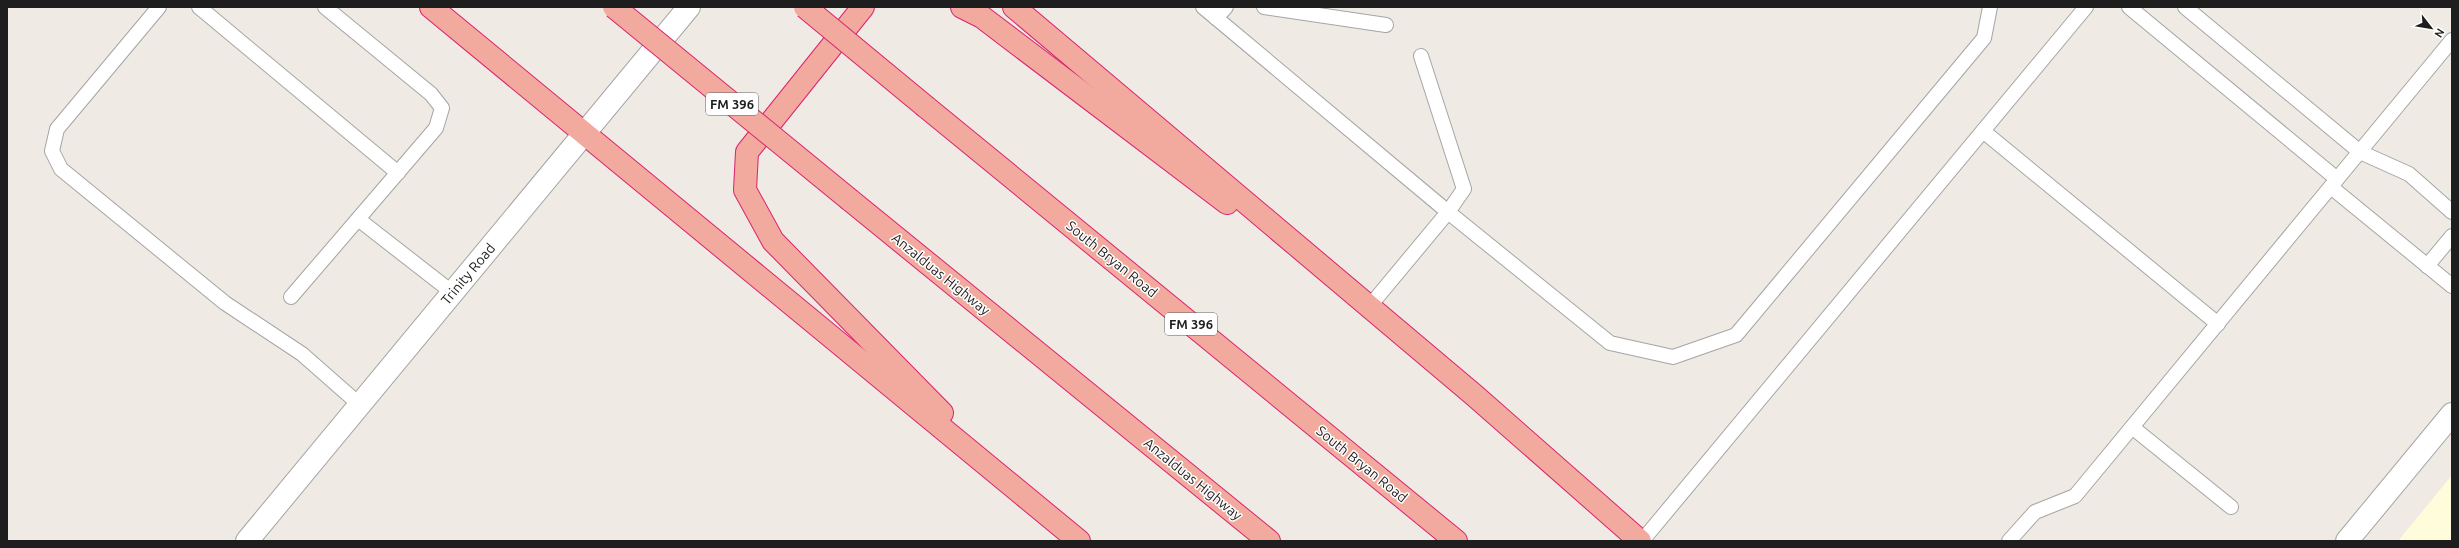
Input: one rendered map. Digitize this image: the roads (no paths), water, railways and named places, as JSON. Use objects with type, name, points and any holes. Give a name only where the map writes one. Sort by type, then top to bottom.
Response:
[{"type":"highway","points":[[431,7],[583,135],[1079,541]]},
{"type":"highway","name":"Anzalduas Highway","points":[[614,7],[1269,541]]},
{"type":"highway","name":"South Bryan Road","points":[[805,7],[1456,541]]},
{"type":"highway","points":[[863,7],[747,152],[745,190],[773,241],[1019,492]]},
{"type":"highway","points":[[962,7],[982,17],[1206,189],[1334,276]]},
{"type":"highway","points":[[1014,7],[1334,276],[1641,541]]},
{"type":"street","name":"Trinity Road","points":[[247,541],[689,7]]},
{"type":"street","points":[[2347,541],[2452,414]]},
{"type":"lane","points":[[159,7],[57,129],[52,151],[61,169],[225,303],[302,354],[360,405]]},
{"type":"lane","points":[[199,7],[398,173]]},
{"type":"lane","points":[[291,297],[436,128],[442,108],[431,94],[325,7]]},
{"type":"lane","points":[[1203,7],[1448,212],[1610,343],[1673,357],[1736,334],[1984,38],[1990,7]]},
{"type":"lane","points":[[1216,18],[1226,7]]},
{"type":"lane","points":[[1264,7],[1386,25]]},
{"type":"lane","points":[[1641,541],[2086,7]]},
{"type":"lane","points":[[2129,7],[2334,183],[2427,266],[2452,286]]},
{"type":"lane","points":[[2185,7],[2360,152],[2409,174],[2452,212]]},
{"type":"lane","points":[[2010,541],[2035,512],[2075,496],[2452,40]]},
{"type":"lane","points":[[1369,306],[1448,212],[1464,189],[1421,56]]},
{"type":"lane","points":[[1983,131],[2218,324]]},
{"type":"lane","points":[[358,219],[453,292]]},
{"type":"lane","points":[[2427,266],[2452,236]]},
{"type":"lane","points":[[2132,426],[2230,507]]}]
